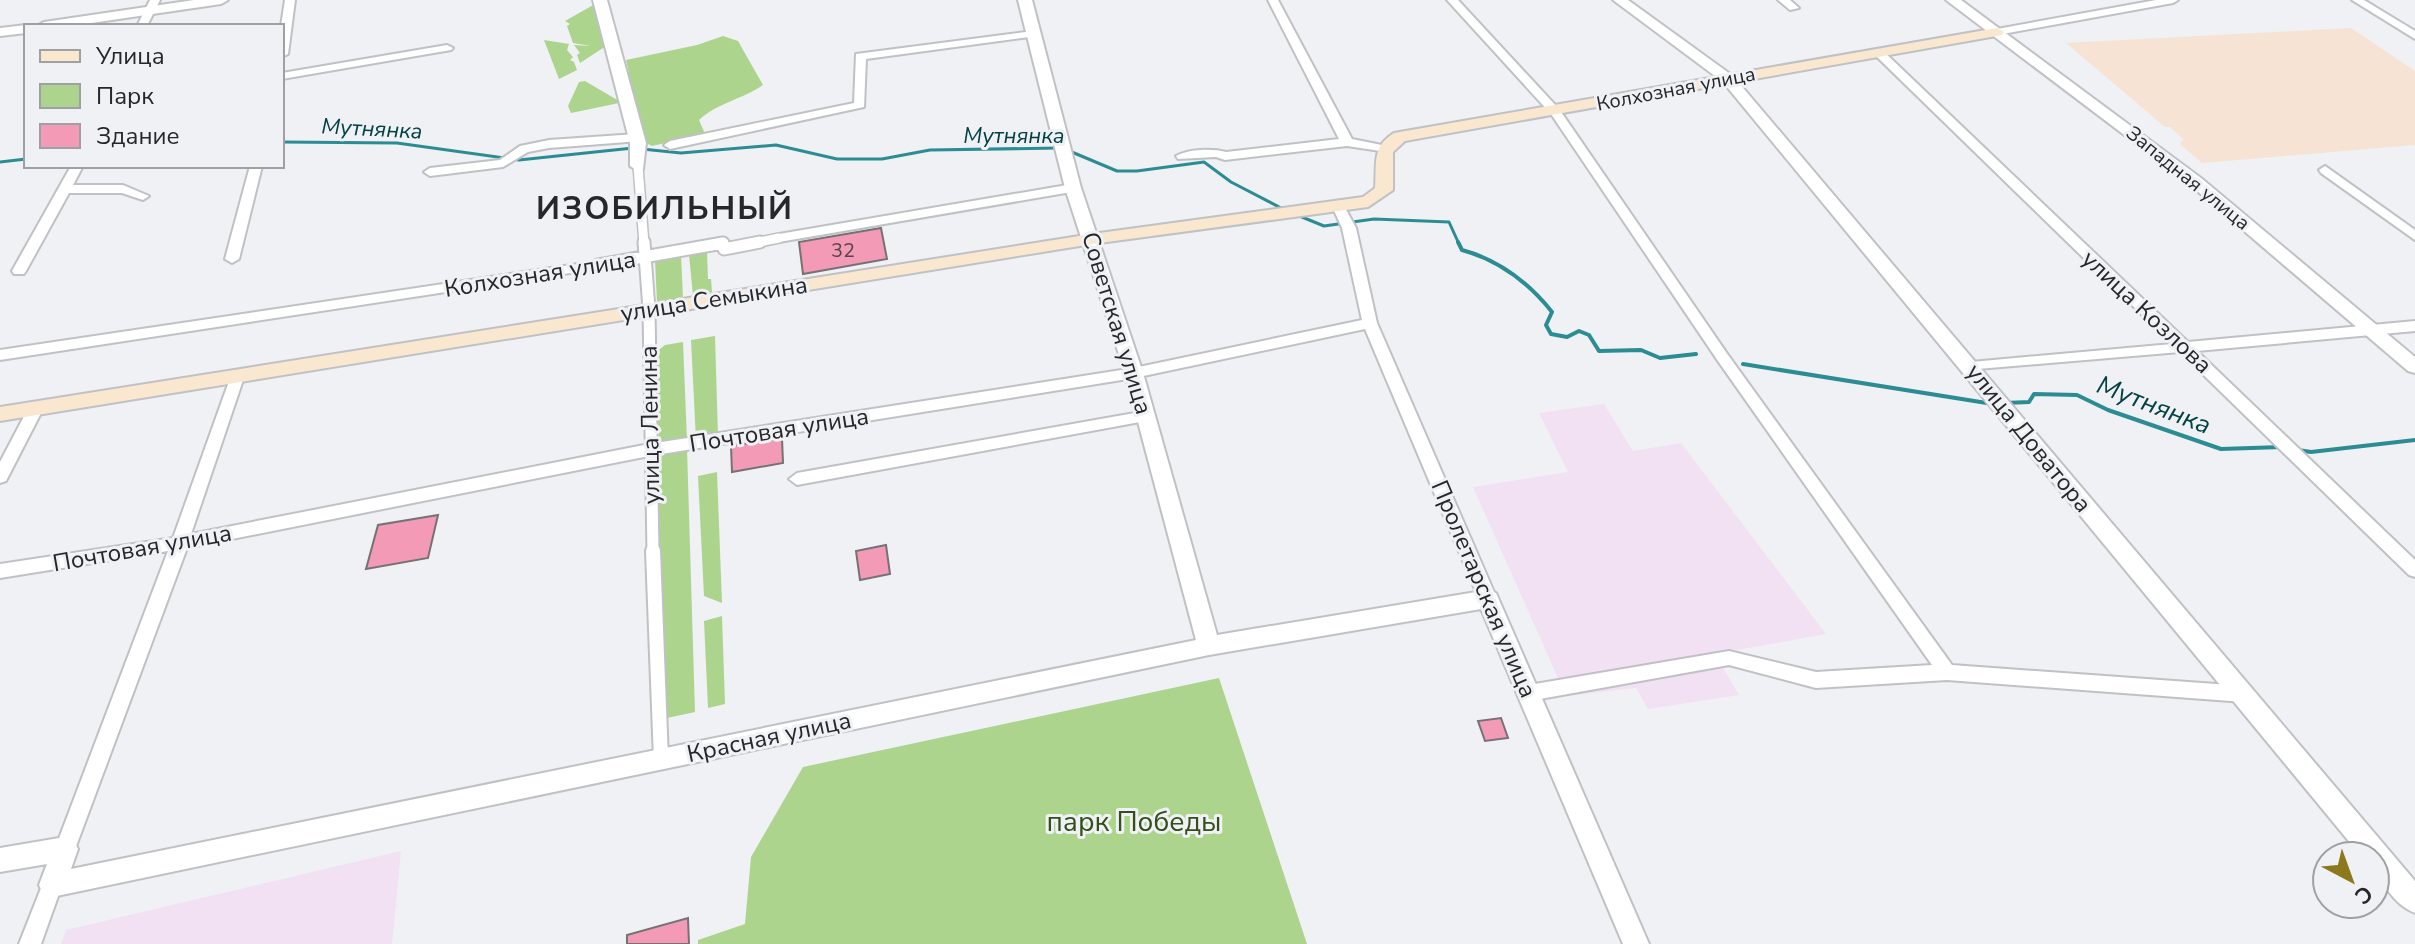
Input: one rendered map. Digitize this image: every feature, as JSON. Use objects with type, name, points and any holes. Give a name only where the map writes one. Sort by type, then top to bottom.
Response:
[{"type":"main road","name":"Колхозная улица","points":[[1383,149],[1400,137],[1997,32]]},
{"type":"main road","name":"улица Семыкина","points":[[0,414],[1092,239],[1306,210],[1345,220],[1384,190],[1383,149]]},
{"type":"street","points":[[54,24],[153,5],[221,0]]},
{"type":"street","points":[[284,40],[290,0]]},
{"type":"street","name":"улица Ленина","points":[[600,0],[637,150],[646,257],[649,450],[661,760]]},
{"type":"street","name":"Советская улица","points":[[1025,0],[1073,188],[1134,373],[1209,646]]},
{"type":"street","points":[[1273,0],[1347,142]]},
{"type":"street","points":[[1452,0],[1555,112],[1719,352],[1947,672]]},
{"type":"street","name":"улица Доватора","points":[[1620,0],[1728,79],[2415,901]]},
{"type":"street","points":[[1783,0],[1794,8]]},
{"type":"street","name":"Западная улица","points":[[1953,0],[2195,181],[2415,367]]},
{"type":"street","name":"Колхозная улица","points":[[1997,32],[2173,0]]},
{"type":"street","points":[[2357,0],[2415,36]]},
{"type":"street","points":[[143,24],[153,5]]},
{"type":"street","points":[[0,32],[24,29]]},
{"type":"street","points":[[670,145],[860,105],[860,56],[1033,34]]},
{"type":"street","points":[[284,76],[447,48]]},
{"type":"street","name":"улица Козлова","points":[[1879,53],[2415,570]]},
{"type":"street","points":[[1182,156],[1217,153],[1225,156],[1347,142],[1383,149]]},
{"type":"street","points":[[430,172],[503,163],[524,149],[549,144],[637,150]]},
{"type":"street","points":[[19,271],[76,168]]},
{"type":"street","points":[[232,259],[255,168]]},
{"type":"street","points":[[2325,170],[2415,236]]},
{"type":"street","name":"Колхозная улица","points":[[0,355],[598,265],[723,243],[724,249],[1073,188]]},
{"type":"street","points":[[65,189],[123,189],[143,196]]},
{"type":"street","name":"Пролетарская улица","points":[[1345,220],[1370,323],[1636,944]]},
{"type":"street","name":"Почтовая улица","points":[[0,571],[180,543],[649,450],[1134,373],[1370,323]]},
{"type":"street","points":[[1971,367],[2415,326]]},
{"type":"street","points":[[30,944],[180,543],[237,377]]},
{"type":"street","points":[[0,477],[35,409]]},
{"type":"street","points":[[797,479],[1146,416]]},
{"type":"street","name":"Красная улица","points":[[52,885],[1209,646],[1488,599]]},
{"type":"street","points":[[1529,693],[1729,658],[1816,680],[1947,672],[2244,694]]},
{"type":"street","points":[[0,860],[65,849]]},
{"type":"shaded area","points":[[2351,28],[2415,71],[2415,145],[2202,163],[2181,145],[2180,142],[2184,140],[2170,127],[2165,127],[2066,43]]},
{"type":"shaded area","points":[[1604,404],[1633,451],[1681,443],[1826,634],[1715,654],[1739,695],[1648,709],[1636,688],[1566,696],[1473,487],[1568,472],[1539,413]]},
{"type":"shaded area","points":[[401,851],[392,944],[61,944],[66,930]]},
{"type":"green space","points":[[595,4],[606,46],[580,63],[577,55],[580,53],[574,45],[591,46],[573,43],[567,26],[570,24],[565,21]]},
{"type":"green space","points":[[723,36],[738,41],[763,85],[714,109],[699,120],[705,134],[652,146],[644,142],[626,60],[697,45]]},
{"type":"green space","points":[[544,40],[569,44],[567,50],[573,57],[570,60],[577,70],[559,79]]},
{"type":"green space","points":[[585,81],[619,103],[571,113],[568,106],[579,82]]},
{"type":"green space","points":[[707,251],[712,292],[693,296],[689,254]]},
{"type":"green space","points":[[681,255],[683,298],[657,302],[655,260]]},
{"type":"green space","points":[[715,336],[718,436],[696,440],[691,340]]},
{"type":"green space","points":[[683,342],[687,441],[659,446],[655,353],[665,345]]},
{"type":"green space","points":[[687,448],[695,712],[667,718],[656,455]]},
{"type":"green space","points":[[717,472],[722,603],[704,596],[698,476]]},
{"type":"green space","points":[[722,616],[725,704],[708,708],[704,621]]},
{"type":"green space","name":"парк Победы","points":[[1219,678],[1307,944],[698,944],[698,940],[745,924],[751,857],[803,767]]},
{"type":"building","points":[[881,228],[887,259],[803,274],[799,242]]},
{"type":"building","points":[[782,438],[783,463],[732,472],[731,446]]},
{"type":"building","points":[[438,515],[428,558],[366,569],[378,525]]},
{"type":"building","points":[[886,545],[890,574],[860,580],[856,551]]},
{"type":"building","points":[[1501,718],[1508,738],[1485,741],[1478,721]]},
{"type":"building","points":[[688,918],[689,944],[627,944],[627,935]]},
{"type":"waterway","name":"Мутнянка","points":[[284,142],[397,143],[519,160],[633,148]]},
{"type":"waterway","name":"Мутнянка","points":[[642,149],[681,153],[776,145],[837,159],[882,159],[930,150],[1058,148]]},
{"type":"waterway","name":"Мутнянка","points":[[1067,150],[1117,171],[1204,162],[1231,182],[1285,210]]},
{"type":"waterway","name":"Мутнянка","points":[[0,162],[24,159]]},
{"type":"waterway","name":"Мутнянка","points":[[1297,215],[1324,226],[1374,219],[1449,222],[1459,244]]},
{"type":"waterway","name":"Мутнянка","points":[[1459,244],[1462,250],[1500,266],[1533,291],[1552,312],[1546,325],[1551,334],[1567,337],[1579,331],[1589,335],[1599,351],[1641,350],[1660,358],[1696,354]]},
{"type":"waterway","name":"Мутнянка","points":[[1743,364],[1993,404]]},
{"type":"waterway","name":"Мутнянка","points":[[2005,403],[2029,402],[2034,394],[2077,395],[2108,410],[2221,449],[2282,447]]},
{"type":"waterway","name":"Мутнянка","points":[[2298,450],[2311,452],[2415,440]]},
{"type":"district","name":"ИЗОБИЛЬНЫЙ","points":[[665,208]]}]
